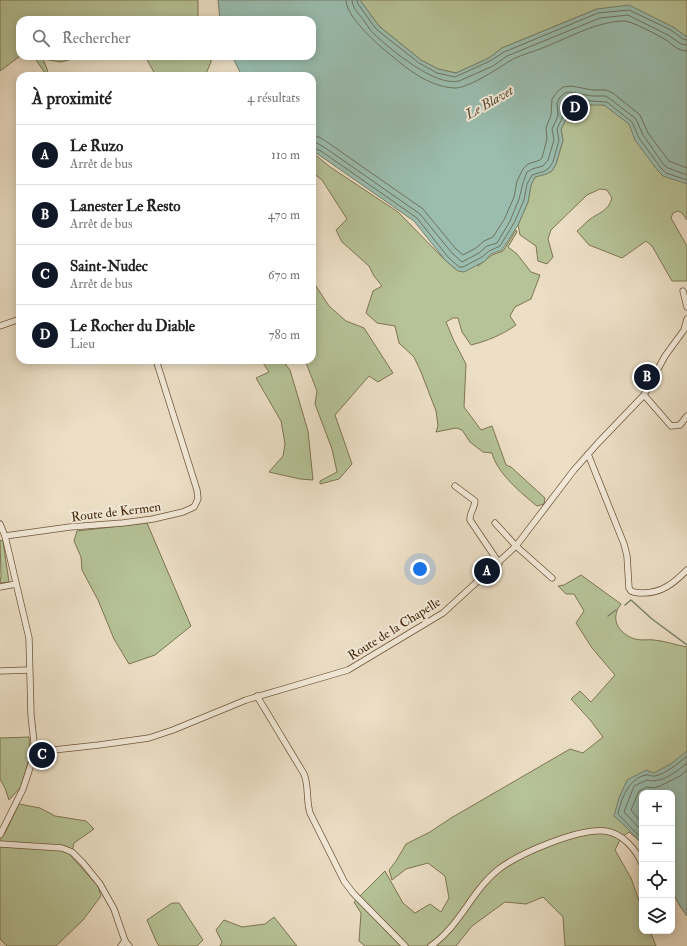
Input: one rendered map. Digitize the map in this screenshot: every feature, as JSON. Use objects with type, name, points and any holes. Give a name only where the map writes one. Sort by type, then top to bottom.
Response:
[{"type":"street","points":[[683,291],[687,307]]},
{"type":"street","name":"Route de la Chapelle","points":[[35,752],[149,738],[173,730],[257,696],[348,670],[443,613],[516,546],[588,454],[644,395],[664,356],[684,330],[687,319]]},
{"type":"street","points":[[0,326],[16,320]]},
{"type":"street","name":"Route de Kermen","points":[[5,536],[70,527],[153,519],[183,512],[194,507],[198,499],[197,490],[158,364]]},
{"type":"street","points":[[644,395],[671,426],[680,425],[687,416]]},
{"type":"street","points":[[588,454],[624,544],[627,556],[629,588],[631,591],[647,593],[664,589],[687,570]]},
{"type":"street","points":[[455,486],[475,501],[469,516],[470,520],[499,563]]},
{"type":"street","points":[[495,523],[516,546],[552,578]]},
{"type":"street","points":[[0,524],[5,536],[30,638],[29,670],[31,715],[35,752],[23,789],[0,836]]},
{"type":"street","points":[[0,587],[16,584]]},
{"type":"street","points":[[0,671],[29,670]]},
{"type":"street","points":[[257,696],[304,774],[307,782],[307,800],[310,812],[344,881],[356,897],[405,946]]},
{"type":"street","points":[[431,946],[453,926],[486,880],[500,868],[543,845],[587,832],[604,831],[614,834],[628,844],[636,853],[641,862]]},
{"type":"street","points":[[0,844],[62,848],[72,852],[100,884],[114,909],[127,944],[121,946]]},
{"type":"shaded area","points":[[0,0],[198,0],[198,16],[16,16],[16,59],[0,71]]},
{"type":"shaded area","points":[[360,0],[687,0],[687,37],[673,27],[597,9],[502,48],[489,58],[456,73],[438,69],[421,60],[379,26]]},
{"type":"shaded area","points":[[36,60],[43,60],[47,72],[44,71]]},
{"type":"shaded area","points":[[49,60],[68,60],[61,62]]},
{"type":"shaded area","points":[[147,60],[211,60],[207,72],[154,72]]},
{"type":"shaded area","points":[[569,98],[687,122],[687,220],[682,213],[678,211],[673,213],[671,218],[687,246],[687,281],[672,281],[652,246],[646,241],[622,258],[589,245],[577,231],[589,220],[606,209],[612,198],[607,190],[600,189],[587,195],[551,230],[548,239],[553,257],[547,264],[538,261],[536,246],[520,235],[518,225],[528,202],[531,185],[535,177],[552,171],[556,164],[563,140],[561,130],[567,116],[566,107]]},
{"type":"shaded area","points":[[316,155],[330,167],[398,212],[445,260],[460,271],[467,270],[477,264],[478,266],[492,255],[503,251],[516,230],[517,232],[508,247],[517,254],[531,272],[540,275],[531,299],[515,307],[510,316],[516,325],[483,342],[471,345],[462,332],[458,318],[453,318],[446,322],[466,364],[464,407],[481,430],[492,426],[506,465],[511,467],[545,498],[544,504],[537,506],[524,495],[504,475],[492,453],[483,452],[470,442],[462,430],[456,428],[436,432],[438,426],[436,411],[414,357],[399,343],[395,326],[377,323],[366,313],[373,291],[382,286],[374,276],[369,266],[342,242],[336,230],[347,219],[322,180],[316,175]]},
{"type":"shaded area","points":[[316,286],[329,306],[346,321],[364,328],[393,373],[378,382],[369,376],[335,415],[352,464],[339,479],[320,484],[320,481],[337,472],[332,449],[315,404],[317,391],[307,364],[316,364]]},
{"type":"shaded area","points":[[264,364],[285,364],[290,370],[308,431],[313,480],[300,479],[269,472],[283,456],[285,444],[281,421],[256,378],[269,372]]},
{"type":"shaded area","points":[[147,523],[191,626],[155,655],[129,664],[114,639],[98,600],[82,570],[81,557],[74,541],[77,531]]},
{"type":"shaded area","points":[[0,540],[3,541],[9,582],[0,583],[1,576]]},
{"type":"shaded area","points":[[581,575],[621,604],[616,612],[618,627],[631,638],[638,640],[652,640],[687,647],[687,916],[675,897],[675,790],[639,790],[639,840],[629,832],[621,838],[615,850],[631,878],[639,901],[639,934],[651,934],[656,946],[565,946],[563,917],[543,897],[526,904],[505,902],[472,926],[456,946],[365,946],[359,941],[361,913],[354,902],[385,871],[403,903],[415,913],[430,904],[441,912],[449,898],[445,876],[428,863],[406,869],[392,880],[389,870],[406,844],[430,832],[451,818],[570,749],[583,753],[603,737],[571,699],[580,691],[591,702],[615,675],[592,648],[576,623],[584,611],[574,594],[566,594],[558,586],[564,585]]},
{"type":"shaded area","points":[[29,737],[30,756],[21,787],[9,800],[0,779],[0,738]]},
{"type":"shaded area","points":[[19,804],[40,808],[55,816],[86,821],[94,829],[74,843],[71,856],[98,886],[101,896],[83,920],[56,946],[7,946],[0,939],[0,835],[5,833]]},
{"type":"shaded area","points":[[172,903],[179,903],[203,940],[197,946],[159,946],[156,941],[147,920]]},
{"type":"shaded area","points":[[274,917],[297,946],[220,946],[222,942],[216,930],[224,920],[242,927],[265,924]]},
{"type":"water","name":"Le Blavet","points":[[218,0],[360,0],[379,26],[421,60],[438,69],[456,73],[489,58],[502,48],[597,9],[629,5],[673,27],[687,37],[687,184],[663,176],[635,140],[629,124],[604,105],[591,105],[569,101],[566,108],[567,116],[561,130],[563,140],[556,164],[552,171],[535,177],[531,185],[528,202],[518,225],[502,250],[491,254],[485,261],[464,272],[458,271],[445,260],[414,221],[316,153],[316,72],[240,72],[234,60],[316,60],[316,16],[220,16]]},
{"type":"water","points":[[687,751],[687,916],[675,897],[675,790],[639,790],[639,840],[614,816],[619,798],[627,780],[646,770],[654,773],[672,763]]},
{"type":"waterway","points":[[625,605],[631,600],[652,619],[687,645]]},
{"type":"waterway","points":[[608,616],[616,610]]},
{"type":"place","name":"Le Rocher du Diable","points":[[575,108]]},
{"type":"place","name":"Lanester Le Resto","points":[[647,377]]},
{"type":"place","name":"Le Ruzo","points":[[487,571]]},
{"type":"place","name":"Saint-Nudec","points":[[42,755]]}]
